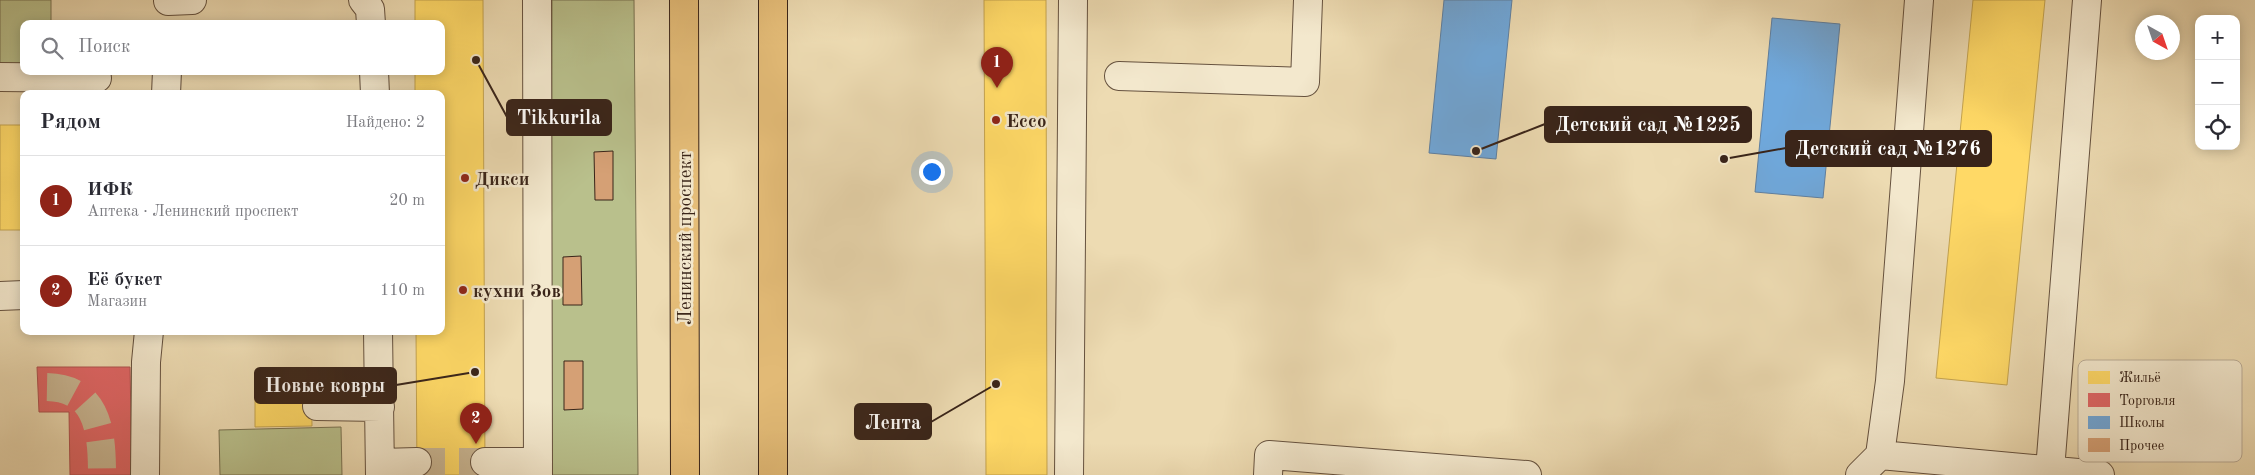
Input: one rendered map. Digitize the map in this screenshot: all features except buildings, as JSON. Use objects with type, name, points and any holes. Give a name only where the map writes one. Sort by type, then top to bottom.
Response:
[{"type":"main road","name":"Ленинский проспект","points":[[684,0],[685,475]]},
{"type":"main road","points":[[772,475],[774,0]]},
{"type":"street","points":[[363,0],[370,8],[371,20]]},
{"type":"street","points":[[485,462],[538,468],[537,0]]},
{"type":"street","points":[[1069,475],[1073,0]]},
{"type":"street","points":[[1119,76],[1305,82],[1308,0]]},
{"type":"street","points":[[1860,475],[1880,455],[1890,381],[1919,0]]},
{"type":"street","points":[[2050,470],[2087,0]]},
{"type":"street","points":[[166,90],[167,75]]},
{"type":"street","points":[[374,75],[375,90]]},
{"type":"street","points":[[0,77],[97,78]]},
{"type":"street","points":[[0,296],[20,295]]},
{"type":"street","points":[[145,475],[146,362],[149,335]]},
{"type":"street","points":[[378,335],[380,469],[417,462]]},
{"type":"street","points":[[317,406],[380,406]]},
{"type":"street","points":[[1268,475],[1269,455],[1527,475]]},
{"type":"street","points":[[1880,455],[2100,475]]},
{"type":"green space","points":[[0,0],[51,0],[51,20],[20,20],[20,65],[0,65]]},
{"type":"green space","points":[[552,0],[634,0],[638,475],[551,475]]},
{"type":"green space","points":[[341,427],[342,475],[220,475],[219,430]]},
{"type":"tunnel","points":[[47,387],[64,389],[78,395],[87,404],[94,416],[98,429],[101,444],[102,475]]},
{"type":"tunnel","points":[[417,462],[485,462]]},
{"type":"place","name":"Tikkurila","points":[[476,60]]},
{"type":"place","name":"ИФК","points":[[997,88]]},
{"type":"place","name":"Ecco","points":[[996,120]]},
{"type":"place","name":"Детский сад №1225","points":[[1476,151]]},
{"type":"place","name":"Детский сад №1276","points":[[1724,159]]},
{"type":"place","name":"Дикси","points":[[465,178]]},
{"type":"place","name":"кухни Зов","points":[[463,290]]},
{"type":"place","name":"Новые ковры","points":[[475,372]]},
{"type":"place","name":"Лента","points":[[996,384]]},
{"type":"place","name":"Её букет","points":[[476,444]]}]
